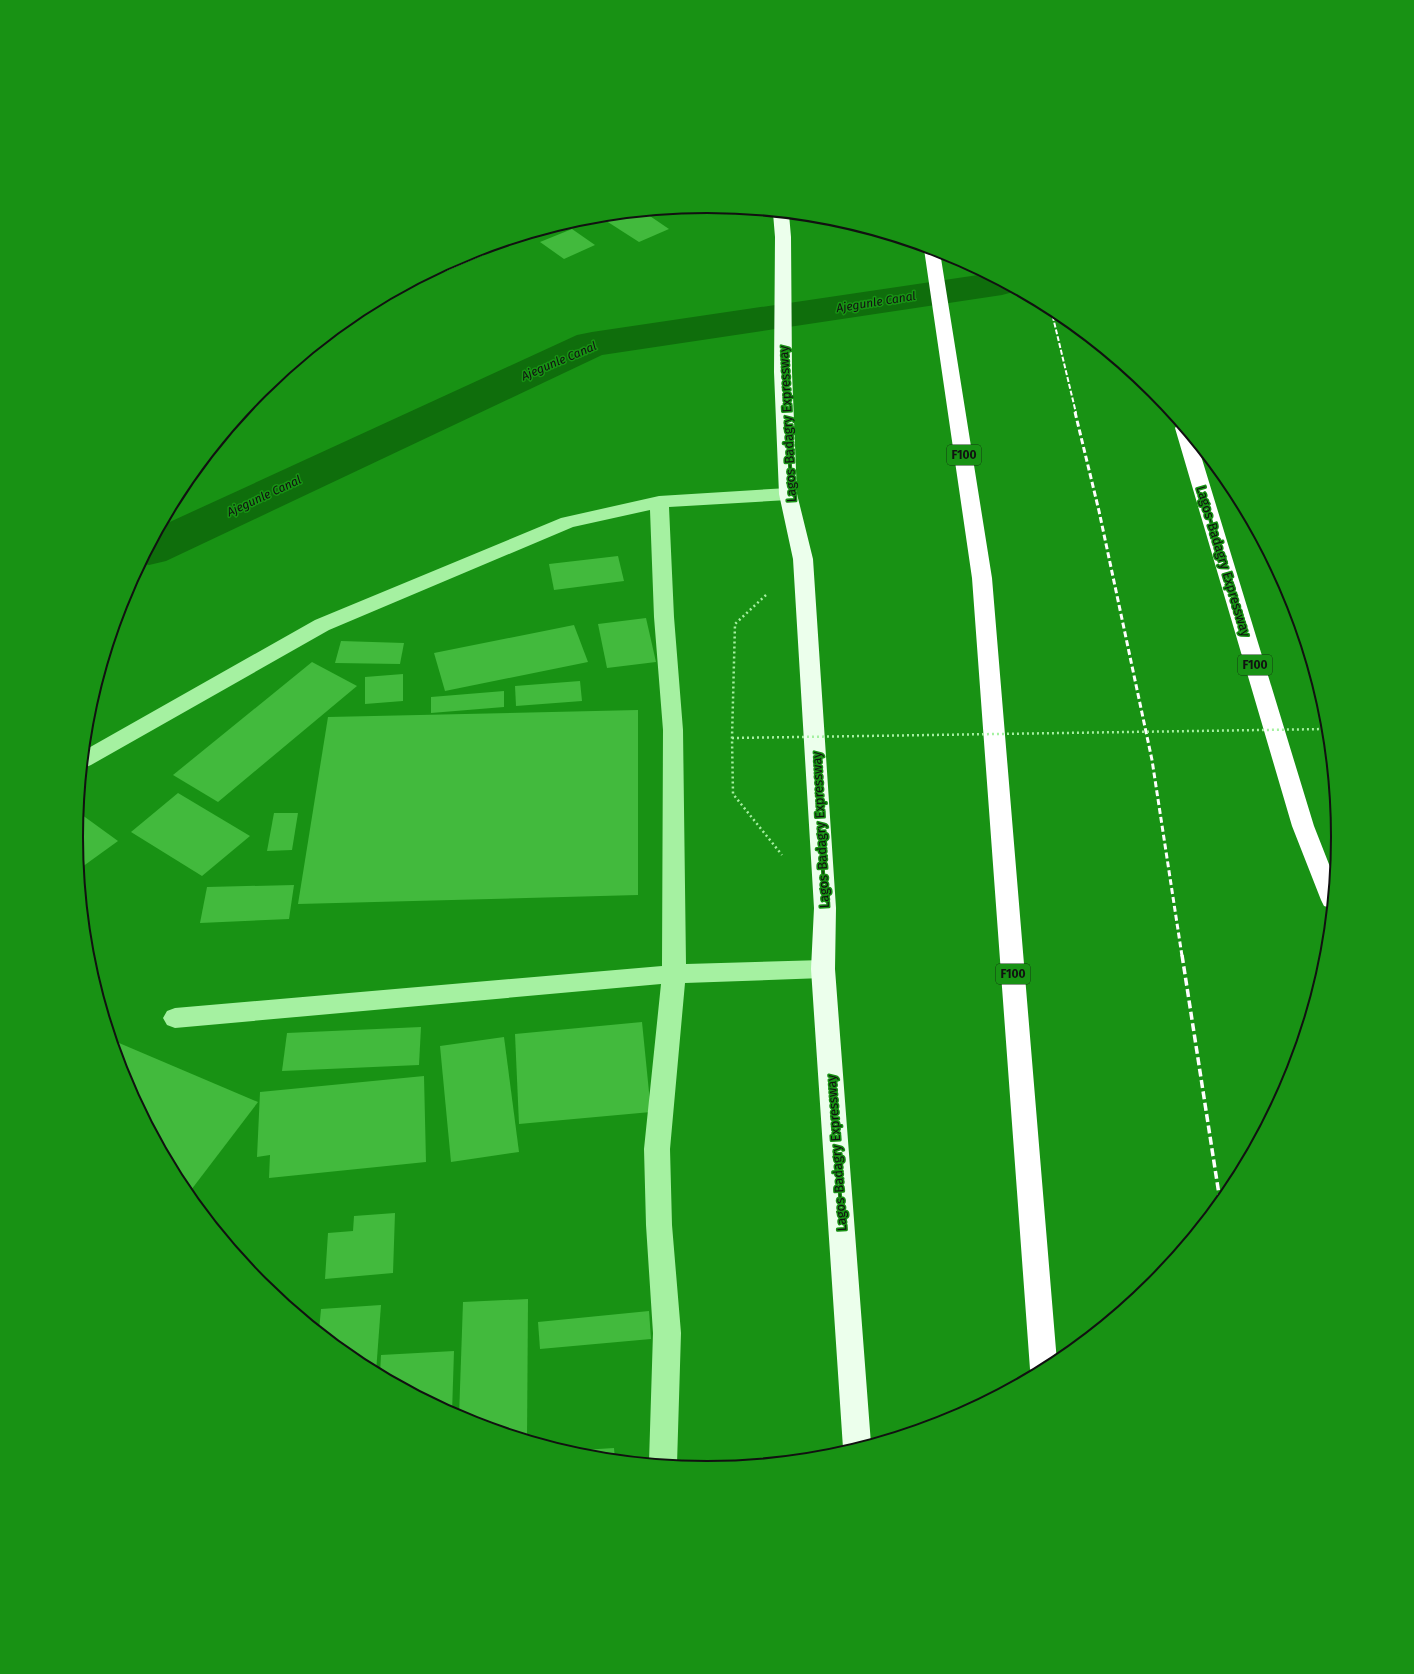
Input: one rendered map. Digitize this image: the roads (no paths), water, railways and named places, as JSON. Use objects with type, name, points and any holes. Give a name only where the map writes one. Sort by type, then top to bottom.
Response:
[{"type":"highway","name":"F100","points":[[933,255],[946,332],[982,578],[1043,1362]]},
{"type":"highway","name":"Lagos-Badagry Expressway","points":[[1188,440],[1303,826],[1329,891]]},
{"type":"main road","name":"Lagos-Badagry Expressway","points":[[781,217],[783,372],[788,494],[803,559],[825,908],[823,969],[857,1443]]},
{"type":"street","points":[[88,758],[322,625],[568,522],[659,502],[788,494]]},
{"type":"street","points":[[659,502],[664,617],[674,730],[674,974],[658,1149],[659,1225],[668,1333],[663,1460]]},
{"type":"street","points":[[175,1018],[674,974],[823,969]]},
{"type":"waterway","name":"Ajegunle Canal","points":[[155,547],[592,344],[996,284]]},
{"type":"railway","points":[[1053,317],[1076,413]]},
{"type":"railway","points":[[1075,412],[1099,511],[1152,760],[1182,956]]},
{"type":"railway","points":[[1182,955],[1219,1194]]}]
